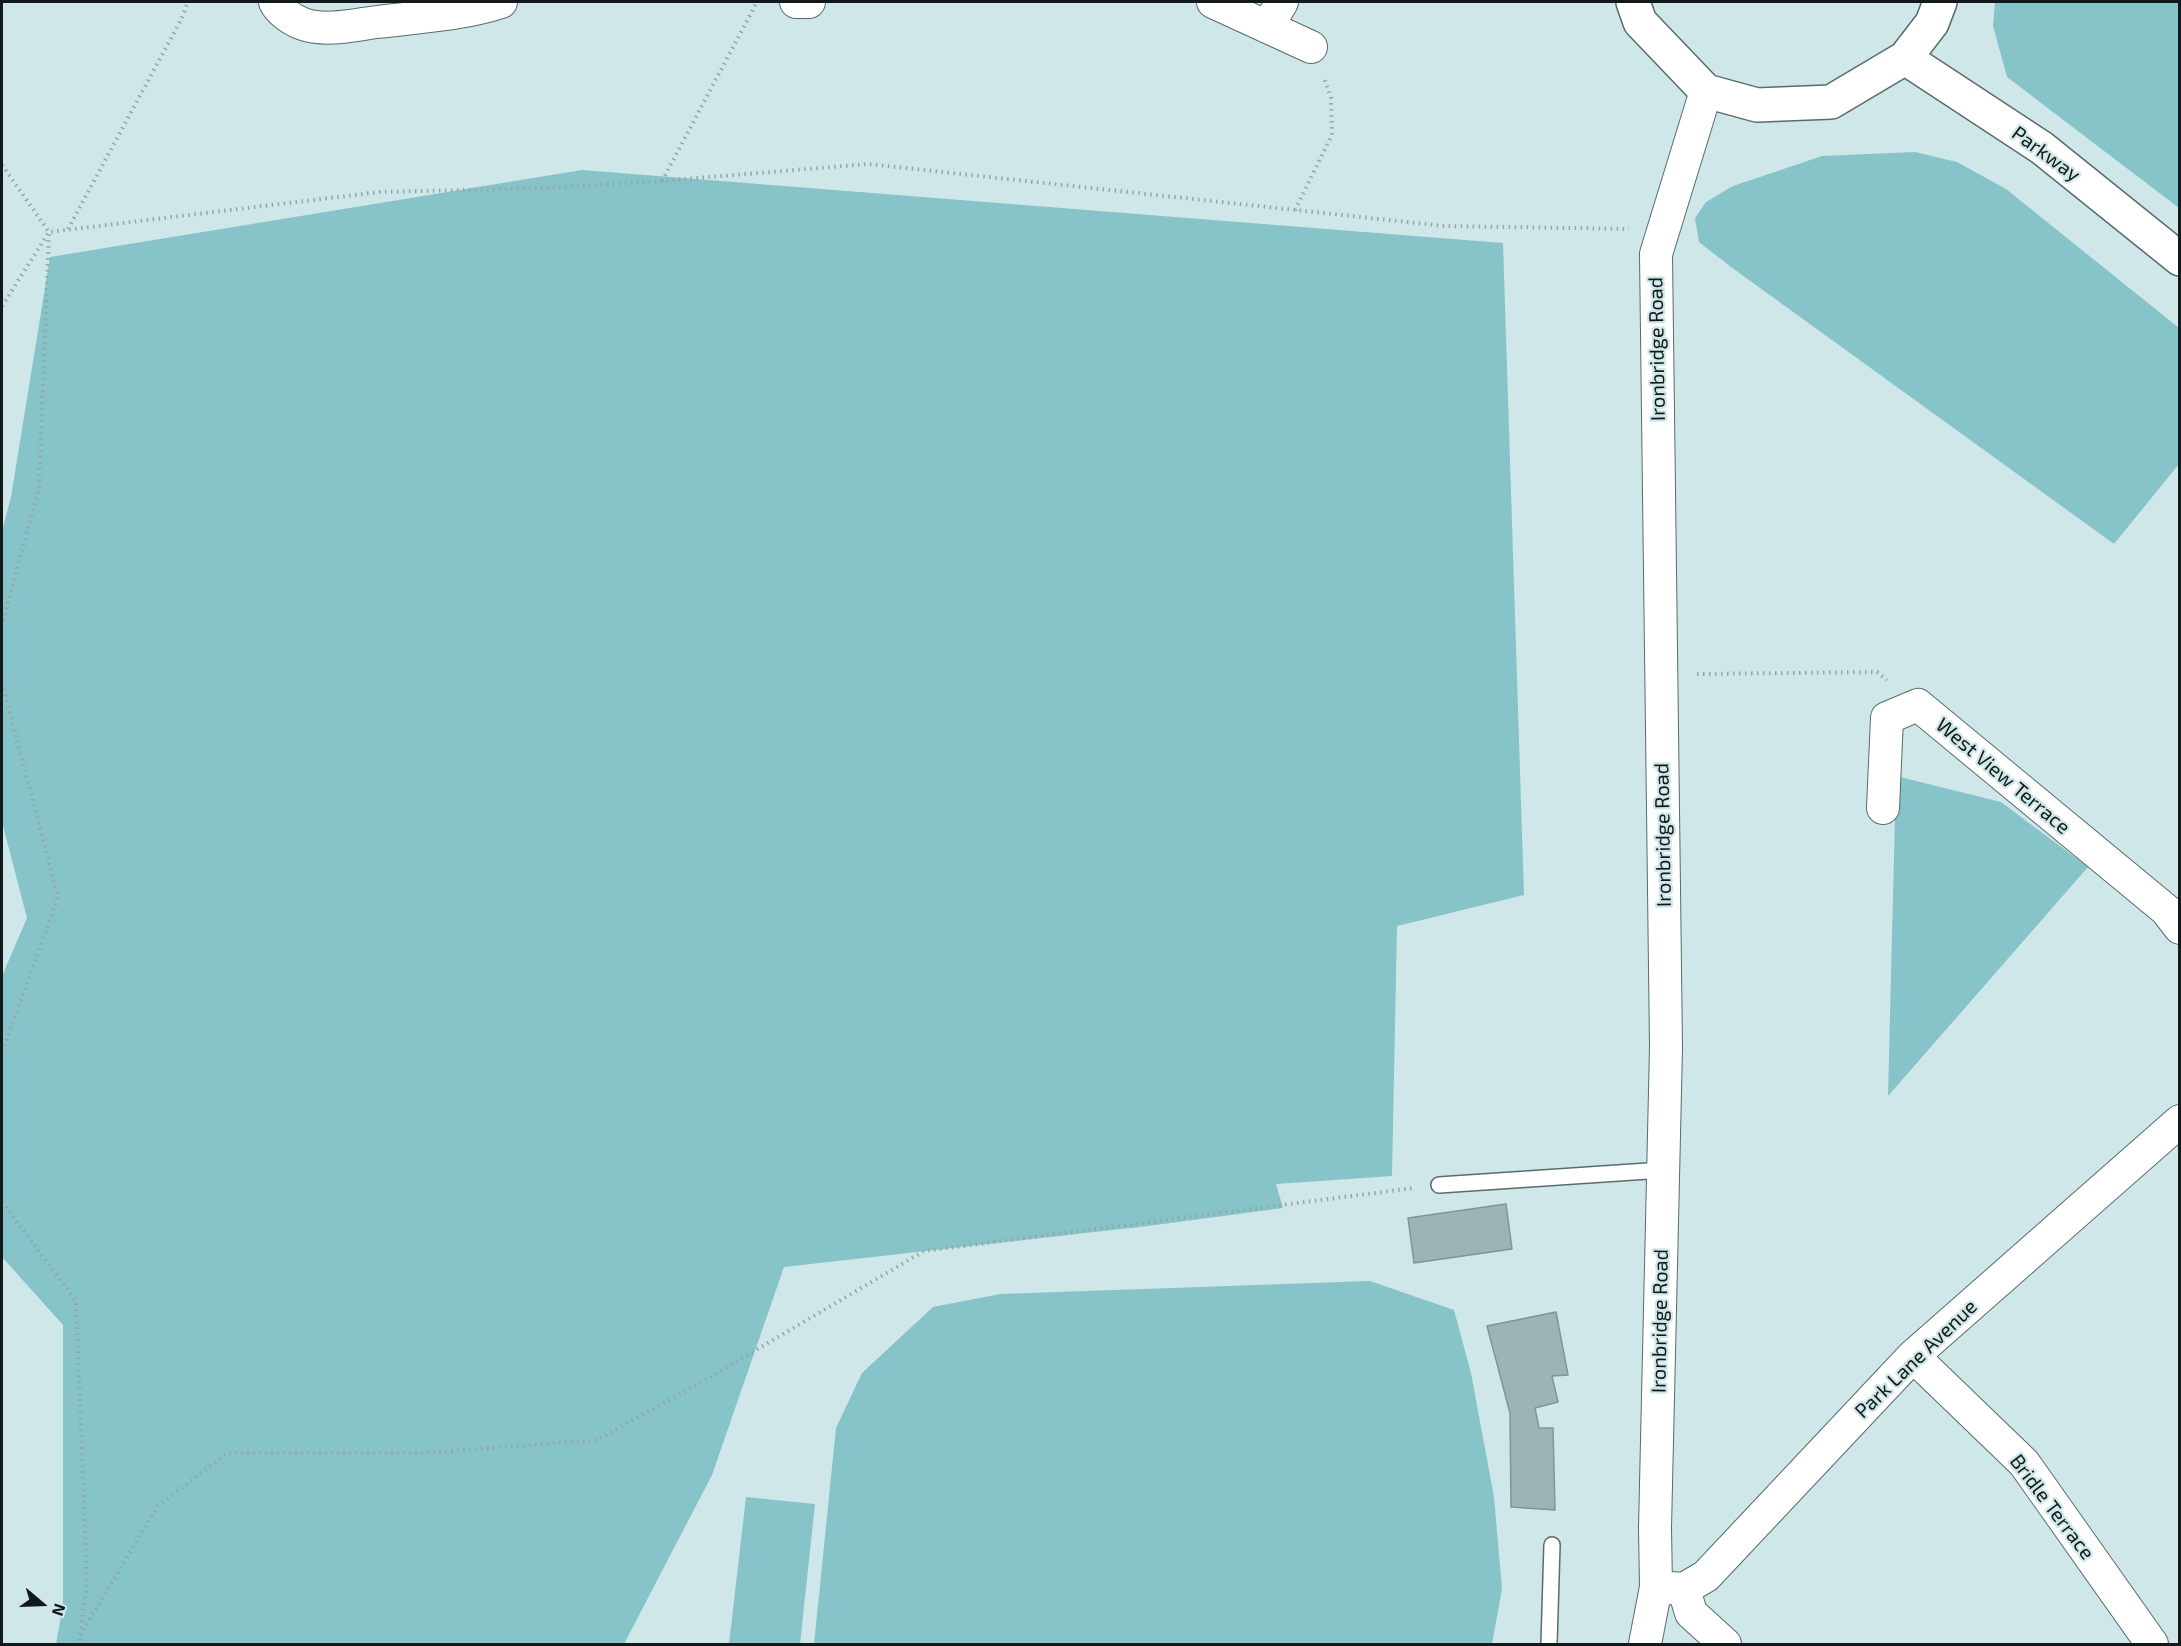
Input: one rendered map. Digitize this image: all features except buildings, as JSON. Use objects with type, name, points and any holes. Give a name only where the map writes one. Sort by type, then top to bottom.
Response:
[{"type":"main road","points":[[1633,2],[1640,22],[1706,92],[1757,105],[1831,102],[1905,58],[1932,23],[1940,2]]},
{"type":"main road","name":"Parkway","points":[[1905,58],[2042,148],[2180,259]]},
{"type":"street","points":[[275,2],[278,9],[303,24],[326,28],[447,14],[488,3]]},
{"type":"street","points":[[796,2],[809,2]]},
{"type":"street","points":[[1213,2],[1275,14],[1311,47]]},
{"type":"street","name":"Ironbridge Road","points":[[1670,1588],[1655,1528],[1666,1047],[1656,254],[1706,92]]},
{"type":"street","name":"West View Terrace","points":[[1883,808],[1887,718],[1918,705],[2166,910],[2180,928]]},
{"type":"street","name":"Park Lane Avenue","points":[[1670,1588],[1706,1576],[1913,1356],[2180,1121]]},
{"type":"street","name":"Bridle Terrace","points":[[1913,1356],[2024,1463],[2152,1644]]},
{"type":"street","points":[[1645,1644],[1670,1588],[1691,1613],[1725,1644]]},
{"type":"lane","points":[[1439,1185],[1663,1170]]},
{"type":"lane","points":[[1549,1644],[1552,1545]]},
{"type":"path","points":[[67,230],[182,18],[188,2]]},
{"type":"path","points":[[661,181],[757,2]]},
{"type":"path","points":[[1295,210],[1332,135],[1331,98],[1311,47]]},
{"type":"path","points":[[49,232],[379,192],[546,188],[867,164],[1444,226],[1663,229]]},
{"type":"path","points":[[2,165],[49,232],[39,488],[2,624]]},
{"type":"path","points":[[2,306],[49,232]]},
{"type":"path","points":[[1661,674],[1877,672],[1918,705]]},
{"type":"path","points":[[2,683],[58,897],[2,1053]]},
{"type":"path","points":[[80,1635],[158,1506],[227,1453],[424,1453],[597,1440],[700,1383],[924,1251],[1439,1185]]},
{"type":"path","points":[[2,1202],[76,1300],[87,1581],[79,1644]]},
{"type":"shaded area","points":[[1995,2],[2179,2],[2179,208],[2007,77],[1993,26]]},
{"type":"shaded area","points":[[1915,152],[1957,162],[2006,189],[2179,328],[2179,464],[2114,544],[1699,242],[1695,218],[1706,202],[1733,186],[1822,156]]},
{"type":"shaded area","points":[[582,170],[1503,243],[1524,895],[1397,926],[1392,1176],[1276,1184],[1283,1208],[1148,1226],[784,1267],[712,1475],[624,1644],[56,1644],[63,1605],[63,1325],[2,1257],[2,976],[27,918],[2,822],[2,531],[11,497],[50,257]]},
{"type":"shaded area","points":[[1896,776],[2001,802],[2088,867],[1888,1096]]},
{"type":"shaded area","points":[[1370,1281],[1454,1310],[1471,1373],[1494,1497],[1502,1589],[1492,1644],[814,1644],[836,1428],[862,1373],[933,1307],[1000,1294]]},
{"type":"shaded area","points":[[746,1497],[815,1504],[800,1644],[729,1644]]}]
